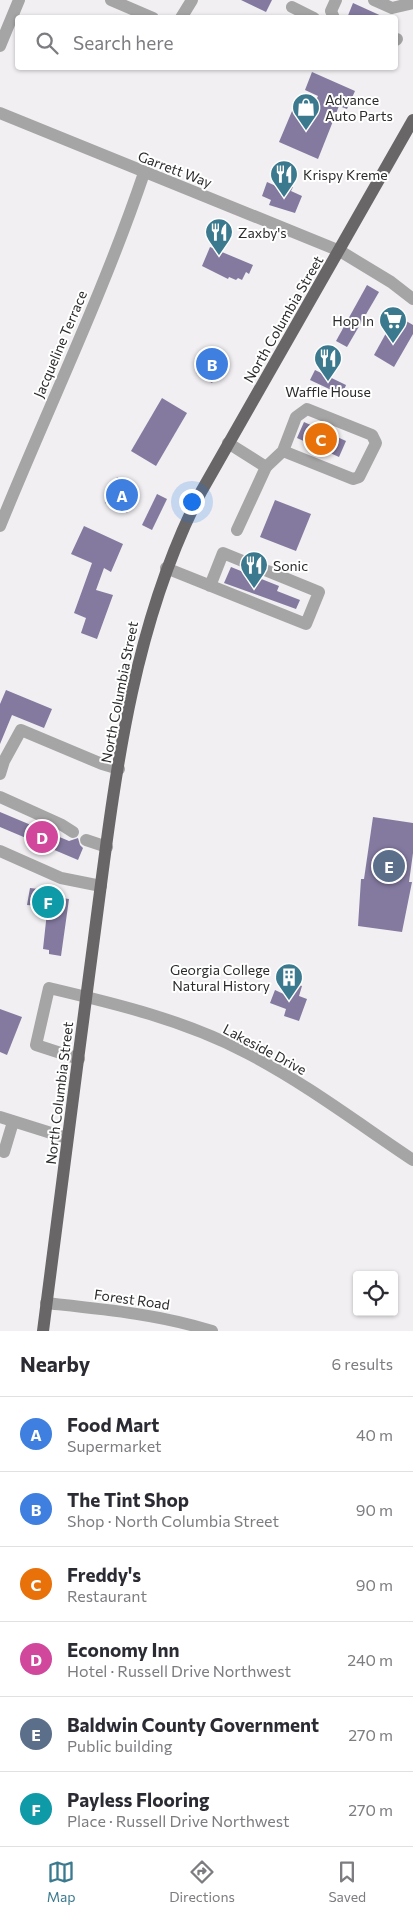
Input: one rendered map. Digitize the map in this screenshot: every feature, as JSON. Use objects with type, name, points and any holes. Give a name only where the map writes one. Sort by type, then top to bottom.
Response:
[{"type":"main road","name":"North Columbia Street","points":[[43,1331],[101,886],[127,716],[147,627],[166,568],[188,517],[413,120]]},
{"type":"street","points":[[0,46],[19,0]]},
{"type":"street","points":[[111,0],[146,15]]},
{"type":"street","points":[[183,15],[192,0]]},
{"type":"street","points":[[333,15],[331,11],[336,0]]},
{"type":"street","points":[[374,0],[392,8],[413,3]]},
{"type":"street","points":[[292,7],[308,15]]},
{"type":"street","name":"Garrett Way","points":[[0,113],[340,251],[411,295]]},
{"type":"street","name":"Jacqueline Terrace","points":[[0,526],[35,440],[72,359],[144,173]]},
{"type":"street","points":[[238,530],[266,467],[283,451],[296,417],[307,409],[372,435],[376,444],[359,477],[353,479],[283,451]]},
{"type":"street","points":[[228,444],[266,467]]},
{"type":"street","points":[[166,568],[210,586],[306,624],[319,592],[223,553],[210,586]]},
{"type":"street","points":[[0,774],[4,761],[21,730],[102,764],[119,769]]},
{"type":"street","points":[[0,797],[62,825],[73,832]]},
{"type":"street","points":[[86,840],[107,847]]},
{"type":"street","points":[[0,851],[61,878],[101,886]]},
{"type":"street","name":"Lakeside Drive","points":[[79,1059],[36,1045],[48,988],[136,1009],[191,1028],[247,1053],[297,1082],[413,1160]]},
{"type":"street","points":[[0,1118],[67,1138]]},
{"type":"street","points":[[4,1152],[12,1122]]},
{"type":"street","name":"Forest Road","points":[[46,1303],[128,1312],[186,1323],[212,1331]]},
{"type":"building","points":[[241,0],[272,0],[266,12]]},
{"type":"building","points":[[353,3],[379,15],[348,15]]},
{"type":"building","points":[[312,72],[355,91],[347,109],[339,106],[318,159],[279,142],[295,104],[311,111],[318,96],[305,90]]},
{"type":"building","name":"Krispy Kreme","points":[[278,181],[293,187],[291,191],[302,196],[295,213],[269,205],[271,200],[262,196],[267,182],[276,186]]},
{"type":"building","name":"Zaxby's","points":[[210,247],[253,265],[249,274],[246,272],[242,280],[229,277],[228,279],[202,266]]},
{"type":"building","points":[[367,285],[379,292],[347,347],[336,341]]},
{"type":"building","name":"Hop In","points":[[396,315],[413,325],[413,334],[394,367],[374,355]]},
{"type":"building","points":[[211,346],[227,356],[212,383],[196,373]]},
{"type":"building","name":"Waffle House","points":[[315,370],[346,385],[342,395],[310,380]]},
{"type":"building","points":[[162,398],[187,413],[156,466],[131,451]]},
{"type":"building","points":[[304,422],[346,441],[339,457],[297,438]]},
{"type":"building","points":[[117,477],[138,487],[127,513],[105,503]]},
{"type":"building","points":[[157,494],[167,499],[152,530],[142,525]]},
{"type":"building","points":[[275,500],[311,514],[296,551],[260,537]]},
{"type":"building","points":[[84,526],[123,544],[111,572],[104,568],[96,590],[113,595],[97,639],[81,633],[86,618],[74,613],[92,563],[71,554]]},
{"type":"building","name":"Sonic","points":[[231,567],[279,586],[277,591],[300,600],[296,609],[224,583]]},
{"type":"building","points":[[6,690],[52,709],[44,728],[12,715],[0,744],[0,704]]},
{"type":"building","points":[[0,812],[69,841],[78,838],[83,848],[78,860],[0,827]]},
{"type":"building","points":[[373,817],[413,823],[413,853],[409,882],[412,882],[402,932],[358,926],[361,879],[364,879]]},
{"type":"building","points":[[30,888],[55,891],[55,897],[69,899],[61,956],[49,954],[49,950],[43,949],[47,912],[39,911],[40,906],[27,905]]},
{"type":"building","name":"Georgia College Natural History","points":[[293,983],[302,986],[299,996],[307,999],[299,1021],[284,1016],[286,1009],[270,1003],[275,990],[288,996]]},
{"type":"building","points":[[0,1009],[22,1017],[7,1055],[0,1052]]},
{"type":"place","name":"Advance Auto Parts","points":[[306,131]]},
{"type":"place","name":"Krispy Kreme","points":[[284,198]]},
{"type":"place","name":"Zaxby's","points":[[219,256]]},
{"type":"place","name":"Hop In","points":[[393,344]]},
{"type":"place","name":"The Tint Shop","points":[[212,364]]},
{"type":"place","name":"Waffle House","points":[[328,382]]},
{"type":"place","name":"Freddy's","points":[[321,439]]},
{"type":"place","name":"Food Mart","points":[[122,495]]},
{"type":"place","name":"Sonic","points":[[254,589]]},
{"type":"place","name":"Economy Inn","points":[[42,837]]},
{"type":"place","name":"Baldwin County Government","points":[[389,866]]},
{"type":"place","name":"Payless Flooring","points":[[48,902]]},
{"type":"place","name":"Georgia College Natural History","points":[[289,1001]]}]
